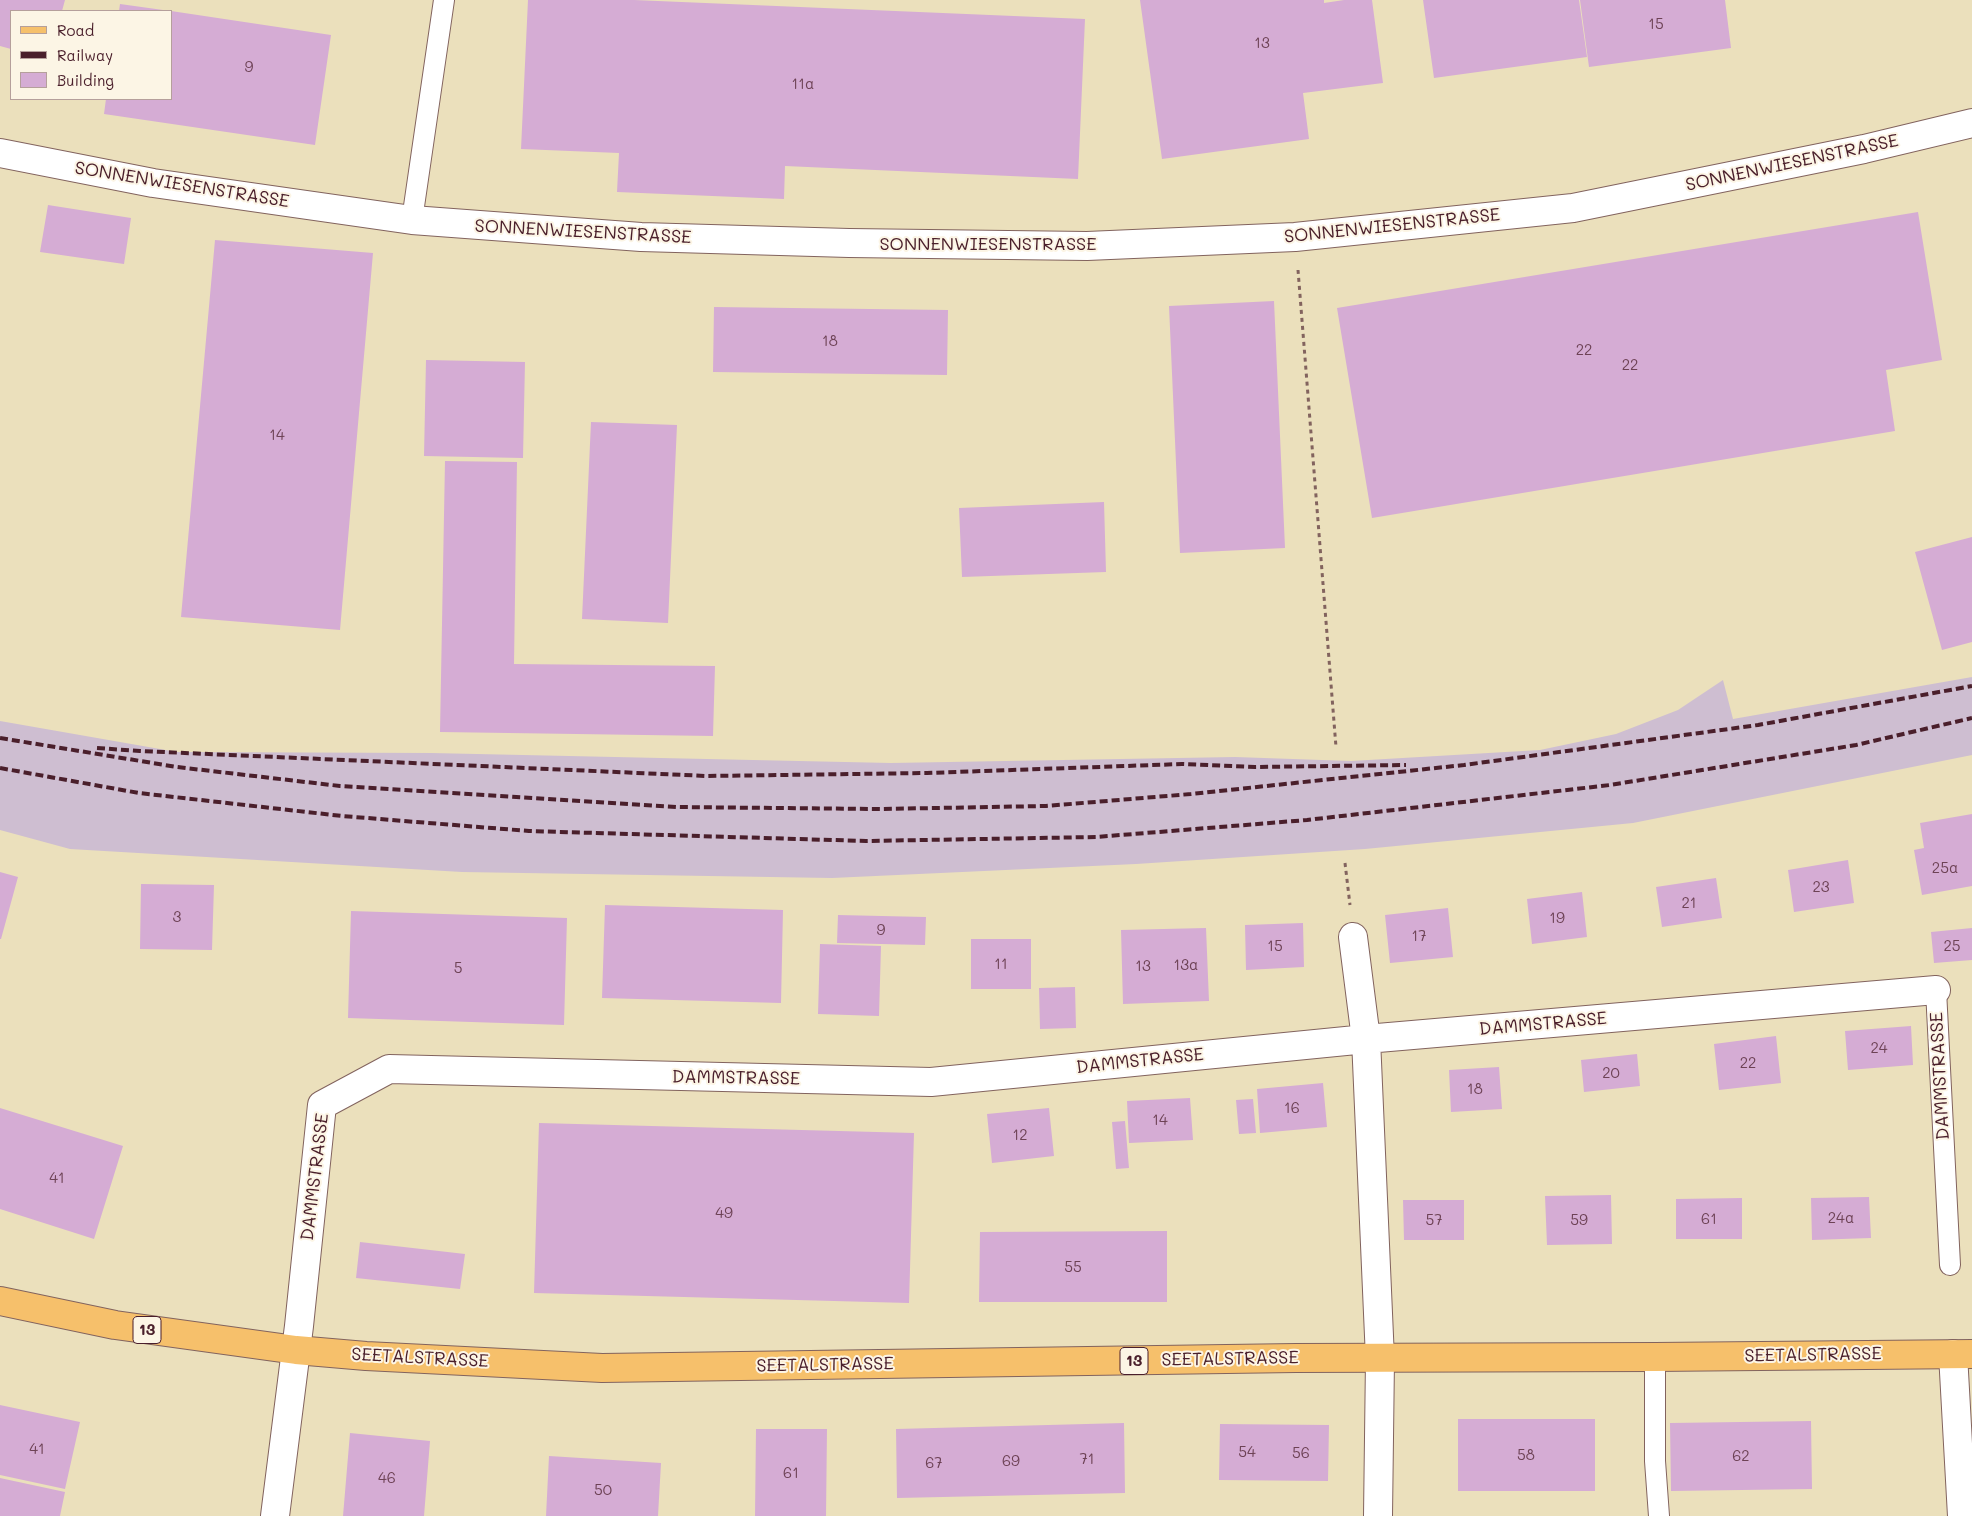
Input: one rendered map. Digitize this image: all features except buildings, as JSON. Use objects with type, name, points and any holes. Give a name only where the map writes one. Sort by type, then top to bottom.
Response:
[{"type":"main road","name":"SEETALSTRASSE","points":[[0,1301],[114,1325],[296,1350],[366,1356],[602,1368],[1296,1358],[1380,1359],[1962,1354]]},
{"type":"street","name":"SONNENWIESENSTRASSE","points":[[0,153],[153,183],[412,220],[641,237],[849,243],[1087,246],[1295,237],[1573,208],[1864,149],[1972,123]]},
{"type":"street","points":[[1353,936],[1366,1039],[1380,1359],[1378,1516]]},
{"type":"street","name":"DAMMSTRASSE","points":[[296,1350],[322,1105],[389,1069],[931,1082],[1366,1039],[1936,990]]},
{"type":"street","points":[[275,1516],[296,1350]]},
{"type":"street","points":[[1962,1354],[1962,1516]]},
{"type":"lane","points":[[412,220],[444,0]]},
{"type":"lane","name":"DAMMSTRASSE","points":[[1936,990],[1950,1266]]},
{"type":"lane","points":[[1654,1357],[1655,1461],[1659,1516]]},
{"type":"path","points":[[1295,237],[1336,747]]},
{"type":"path","points":[[1345,863],[1353,936]]},
{"type":"shaded area","points":[[1972,677],[1972,755],[1633,823],[1365,849],[1136,864],[832,878],[462,872],[70,849],[0,830],[0,721],[177,752],[431,753],[891,763],[1235,757],[1351,761],[1540,750],[1616,734],[1678,710],[1723,680],[1733,719]]},
{"type":"railway","points":[[0,738],[177,767],[340,786],[676,807],[880,809],[1046,806],[1191,794],[1464,765],[1758,725],[1972,686]]},
{"type":"railway","points":[[0,768],[139,793],[342,816],[529,831],[866,841],[1096,837],[1307,820],[1610,785],[1856,745],[1972,718]]},
{"type":"railway","points":[[97,748],[707,776],[927,773],[1182,764],[1255,767],[1406,765]]}]
